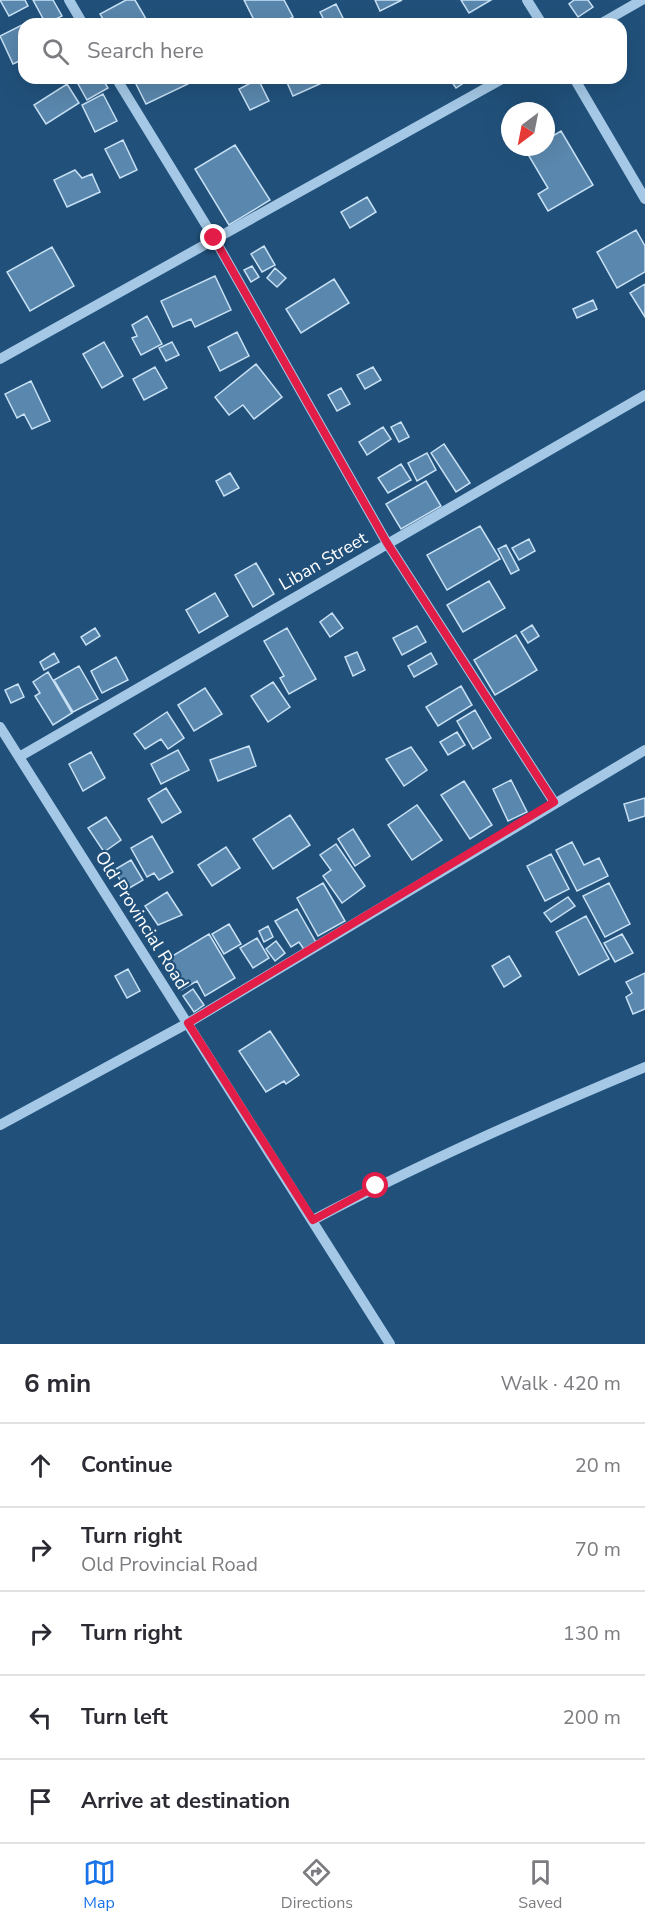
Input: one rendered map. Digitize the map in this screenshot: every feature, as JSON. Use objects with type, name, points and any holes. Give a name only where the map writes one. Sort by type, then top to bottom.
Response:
[{"type":"street","points":[[69,0],[80,18]]},
{"type":"street","points":[[527,0],[538,18]]},
{"type":"street","points":[[610,18],[642,0]]},
{"type":"street","points":[[120,84],[214,238],[387,543],[554,802]]},
{"type":"street","points":[[0,359],[493,84]]},
{"type":"street","points":[[578,84],[645,199]]},
{"type":"street","name":"Liban Street","points":[[19,757],[645,395]]},
{"type":"street","name":"Old Provincial Road","points":[[0,727],[390,1344]]},
{"type":"street","points":[[0,1125],[188,1023],[554,802],[645,750]]},
{"type":"street","points":[[313,1220],[376,1186],[522,1118],[645,1067]]},
{"type":"building","points":[[0,0],[25,0],[28,6],[9,16]]},
{"type":"building","points":[[33,0],[53,0],[62,16],[43,18]]},
{"type":"building","points":[[126,0],[135,0],[146,18],[102,18],[100,14]]},
{"type":"building","points":[[244,0],[284,0],[293,17],[291,18],[253,18]]},
{"type":"building","points":[[375,0],[402,0],[380,11]]},
{"type":"building","points":[[461,0],[491,0],[469,13]]},
{"type":"building","points":[[574,0],[588,0],[593,7],[578,17],[569,4]]},
{"type":"building","points":[[336,4],[343,18],[323,18],[320,12]]},
{"type":"building","points":[[18,27],[18,62],[13,64],[0,36]]},
{"type":"building","points":[[67,84],[79,103],[46,124],[34,105]]},
{"type":"building","points":[[78,84],[106,84],[108,88],[87,100]]},
{"type":"building","points":[[136,84],[188,84],[146,104]]},
{"type":"building","points":[[248,84],[260,84],[269,101],[250,110],[239,89]]},
{"type":"building","points":[[288,84],[320,84],[293,96]]},
{"type":"building","points":[[103,94],[117,121],[95,132],[82,105]]},
{"type":"building","points":[[561,131],[593,185],[548,211],[538,194],[548,188],[529,156],[555,156],[555,135]]},
{"type":"building","points":[[123,140],[137,170],[120,178],[105,149]]},
{"type":"building","points":[[235,145],[270,200],[229,225],[195,169]]},
{"type":"building","points":[[75,170],[82,178],[92,174],[100,192],[67,207],[54,180]]},
{"type":"building","points":[[367,197],[376,212],[350,228],[341,212]]},
{"type":"building","points":[[636,230],[645,246],[645,272],[617,288],[597,252]]},
{"type":"building","points":[[264,246],[275,265],[262,272],[251,254]]},
{"type":"building","points":[[52,247],[74,286],[30,311],[7,272]]},
{"type":"building","points":[[252,266],[259,277],[251,282],[244,270]]},
{"type":"building","points":[[275,268],[286,278],[277,287],[267,278]]},
{"type":"building","points":[[215,276],[231,310],[195,327],[191,319],[173,327],[161,301]]},
{"type":"building","points":[[334,279],[349,303],[301,333],[286,309]]},
{"type":"building","points":[[645,284],[645,317],[630,293]]},
{"type":"building","points":[[593,300],[597,309],[577,318],[573,309]]},
{"type":"building","points":[[147,316],[162,344],[141,355],[132,338],[137,336],[132,325]]},
{"type":"building","points":[[237,332],[249,356],[220,371],[208,347]]},
{"type":"building","points":[[104,342],[123,376],[102,388],[83,354]]},
{"type":"building","points":[[172,342],[179,355],[166,361],[159,348]]},
{"type":"building","points":[[256,364],[282,397],[254,419],[243,405],[229,415],[215,397]]},
{"type":"building","points":[[155,367],[167,388],[144,400],[133,379]]},
{"type":"building","points":[[373,367],[381,380],[365,389],[357,375]]},
{"type":"building","points":[[31,381],[50,421],[32,429],[24,414],[17,418],[5,394]]},
{"type":"building","points":[[341,388],[350,404],[337,411],[328,395]]},
{"type":"building","points":[[401,422],[409,437],[399,442],[391,427]]},
{"type":"building","points":[[383,427],[391,439],[367,455],[359,442]]},
{"type":"building","points":[[444,444],[470,483],[456,492],[431,453]]},
{"type":"building","points":[[427,453],[436,470],[417,481],[408,463]]},
{"type":"building","points":[[401,464],[411,480],[388,493],[378,478]]},
{"type":"building","points":[[230,473],[239,488],[224,496],[216,481]]},
{"type":"building","points":[[426,481],[441,506],[401,529],[386,504]]},
{"type":"building","points":[[480,526],[500,559],[447,590],[427,555]]},
{"type":"building","points":[[529,539],[535,551],[519,560],[512,548]]},
{"type":"building","points":[[506,545],[519,570],[511,574],[498,549]]},
{"type":"building","points":[[256,563],[274,594],[253,607],[235,575]]},
{"type":"building","points":[[489,581],[505,608],[463,632],[447,605]]},
{"type":"building","points":[[215,593],[228,616],[199,633],[186,610]]},
{"type":"building","points":[[332,613],[343,628],[330,637],[320,622]]},
{"type":"building","points":[[532,625],[539,636],[528,643],[521,632]]},
{"type":"building","points":[[417,626],[426,642],[402,655],[393,638]]},
{"type":"building","points":[[95,628],[100,636],[86,645],[81,637]]},
{"type":"building","points":[[287,628],[316,679],[289,694],[280,678],[284,676],[264,641]]},
{"type":"building","points":[[516,635],[537,670],[495,695],[474,660]]},
{"type":"building","points":[[357,652],[365,670],[353,676],[345,657]]},
{"type":"building","points":[[54,653],[59,662],[44,670],[40,662]]},
{"type":"building","points":[[431,653],[437,664],[414,677],[408,666]]},
{"type":"building","points":[[116,657],[128,680],[102,693],[91,671]]},
{"type":"building","points":[[79,666],[98,699],[73,712],[54,680]]},
{"type":"building","points":[[48,672],[72,713],[53,725],[35,696],[40,693],[33,682]]},
{"type":"building","points":[[273,682],[290,707],[268,722],[251,696]]},
{"type":"building","points":[[18,684],[24,697],[11,703],[5,690]]},
{"type":"building","points":[[461,686],[472,705],[438,726],[426,707]]},
{"type":"building","points":[[205,688],[222,714],[194,731],[178,705]]},
{"type":"building","points":[[475,710],[491,738],[473,749],[457,721]]},
{"type":"building","points":[[167,712],[184,738],[168,749],[161,739],[145,749],[134,734]]},
{"type":"building","points":[[457,732],[465,745],[448,755],[440,742]]},
{"type":"building","points":[[249,746],[256,766],[218,781],[210,760]]},
{"type":"building","points":[[411,747],[427,770],[404,786],[386,759]]},
{"type":"building","points":[[178,750],[189,770],[161,784],[151,764]]},
{"type":"building","points":[[91,752],[105,778],[83,791],[69,764]]},
{"type":"building","points":[[511,780],[527,812],[508,821],[493,789]]},
{"type":"building","points":[[464,781],[492,825],[470,839],[441,795]]},
{"type":"building","points":[[166,788],[181,812],[162,823],[148,799]]},
{"type":"building","points":[[645,798],[645,816],[629,821],[624,804]]},
{"type":"building","points":[[417,805],[442,840],[412,860],[388,825]]},
{"type":"building","points":[[290,815],[310,845],[273,869],[253,839]]},
{"type":"building","points":[[106,817],[121,840],[104,852],[88,828]]},
{"type":"building","points":[[353,829],[370,856],[355,866],[338,839]]},
{"type":"building","points":[[152,836],[173,872],[159,880],[154,873],[147,877],[131,848]]},
{"type":"building","points":[[572,842],[584,865],[599,858],[608,876],[577,891],[556,850]]},
{"type":"building","points":[[336,844],[365,886],[342,903],[323,876],[331,870],[320,855]]},
{"type":"building","points":[[226,847],[240,868],[212,886],[198,865]]},
{"type":"building","points":[[551,854],[569,889],[545,901],[527,866]]},
{"type":"building","points":[[131,860],[143,880],[126,890],[114,870]]},
{"type":"building","points":[[323,883],[345,921],[318,936],[297,898]]},
{"type":"building","points":[[609,883],[630,924],[605,937],[583,896]]},
{"type":"building","points":[[167,892],[182,915],[158,925],[145,906]]},
{"type":"building","points":[[568,897],[575,906],[551,922],[544,913]]},
{"type":"building","points":[[297,909],[317,944],[305,951],[299,942],[291,947],[275,921]]},
{"type":"building","points":[[586,916],[609,959],[579,975],[556,932]]},
{"type":"building","points":[[229,924],[241,944],[224,954],[212,934]]},
{"type":"building","points":[[268,926],[273,937],[264,942],[259,931]]},
{"type":"building","points":[[209,934],[235,978],[205,996],[197,981],[181,990],[164,961]]},
{"type":"building","points":[[622,934],[633,953],[615,962],[604,943]]},
{"type":"building","points":[[257,938],[269,958],[253,968],[240,948]]},
{"type":"building","points":[[276,941],[285,953],[275,961],[266,949]]},
{"type":"building","points":[[509,956],[521,976],[504,987],[492,966]]},
{"type":"building","points":[[128,969],[140,991],[127,998],[115,976]]},
{"type":"building","points":[[645,973],[645,1009],[633,1014],[626,997],[632,993],[626,982]]},
{"type":"building","points":[[193,989],[204,1005],[194,1012],[183,996]]},
{"type":"building","points":[[270,1031],[299,1075],[286,1084],[284,1081],[266,1092],[239,1051]]},
{"type":"route","points":[[214,238],[387,543],[554,802],[188,1023],[313,1220],[376,1186]]}]
